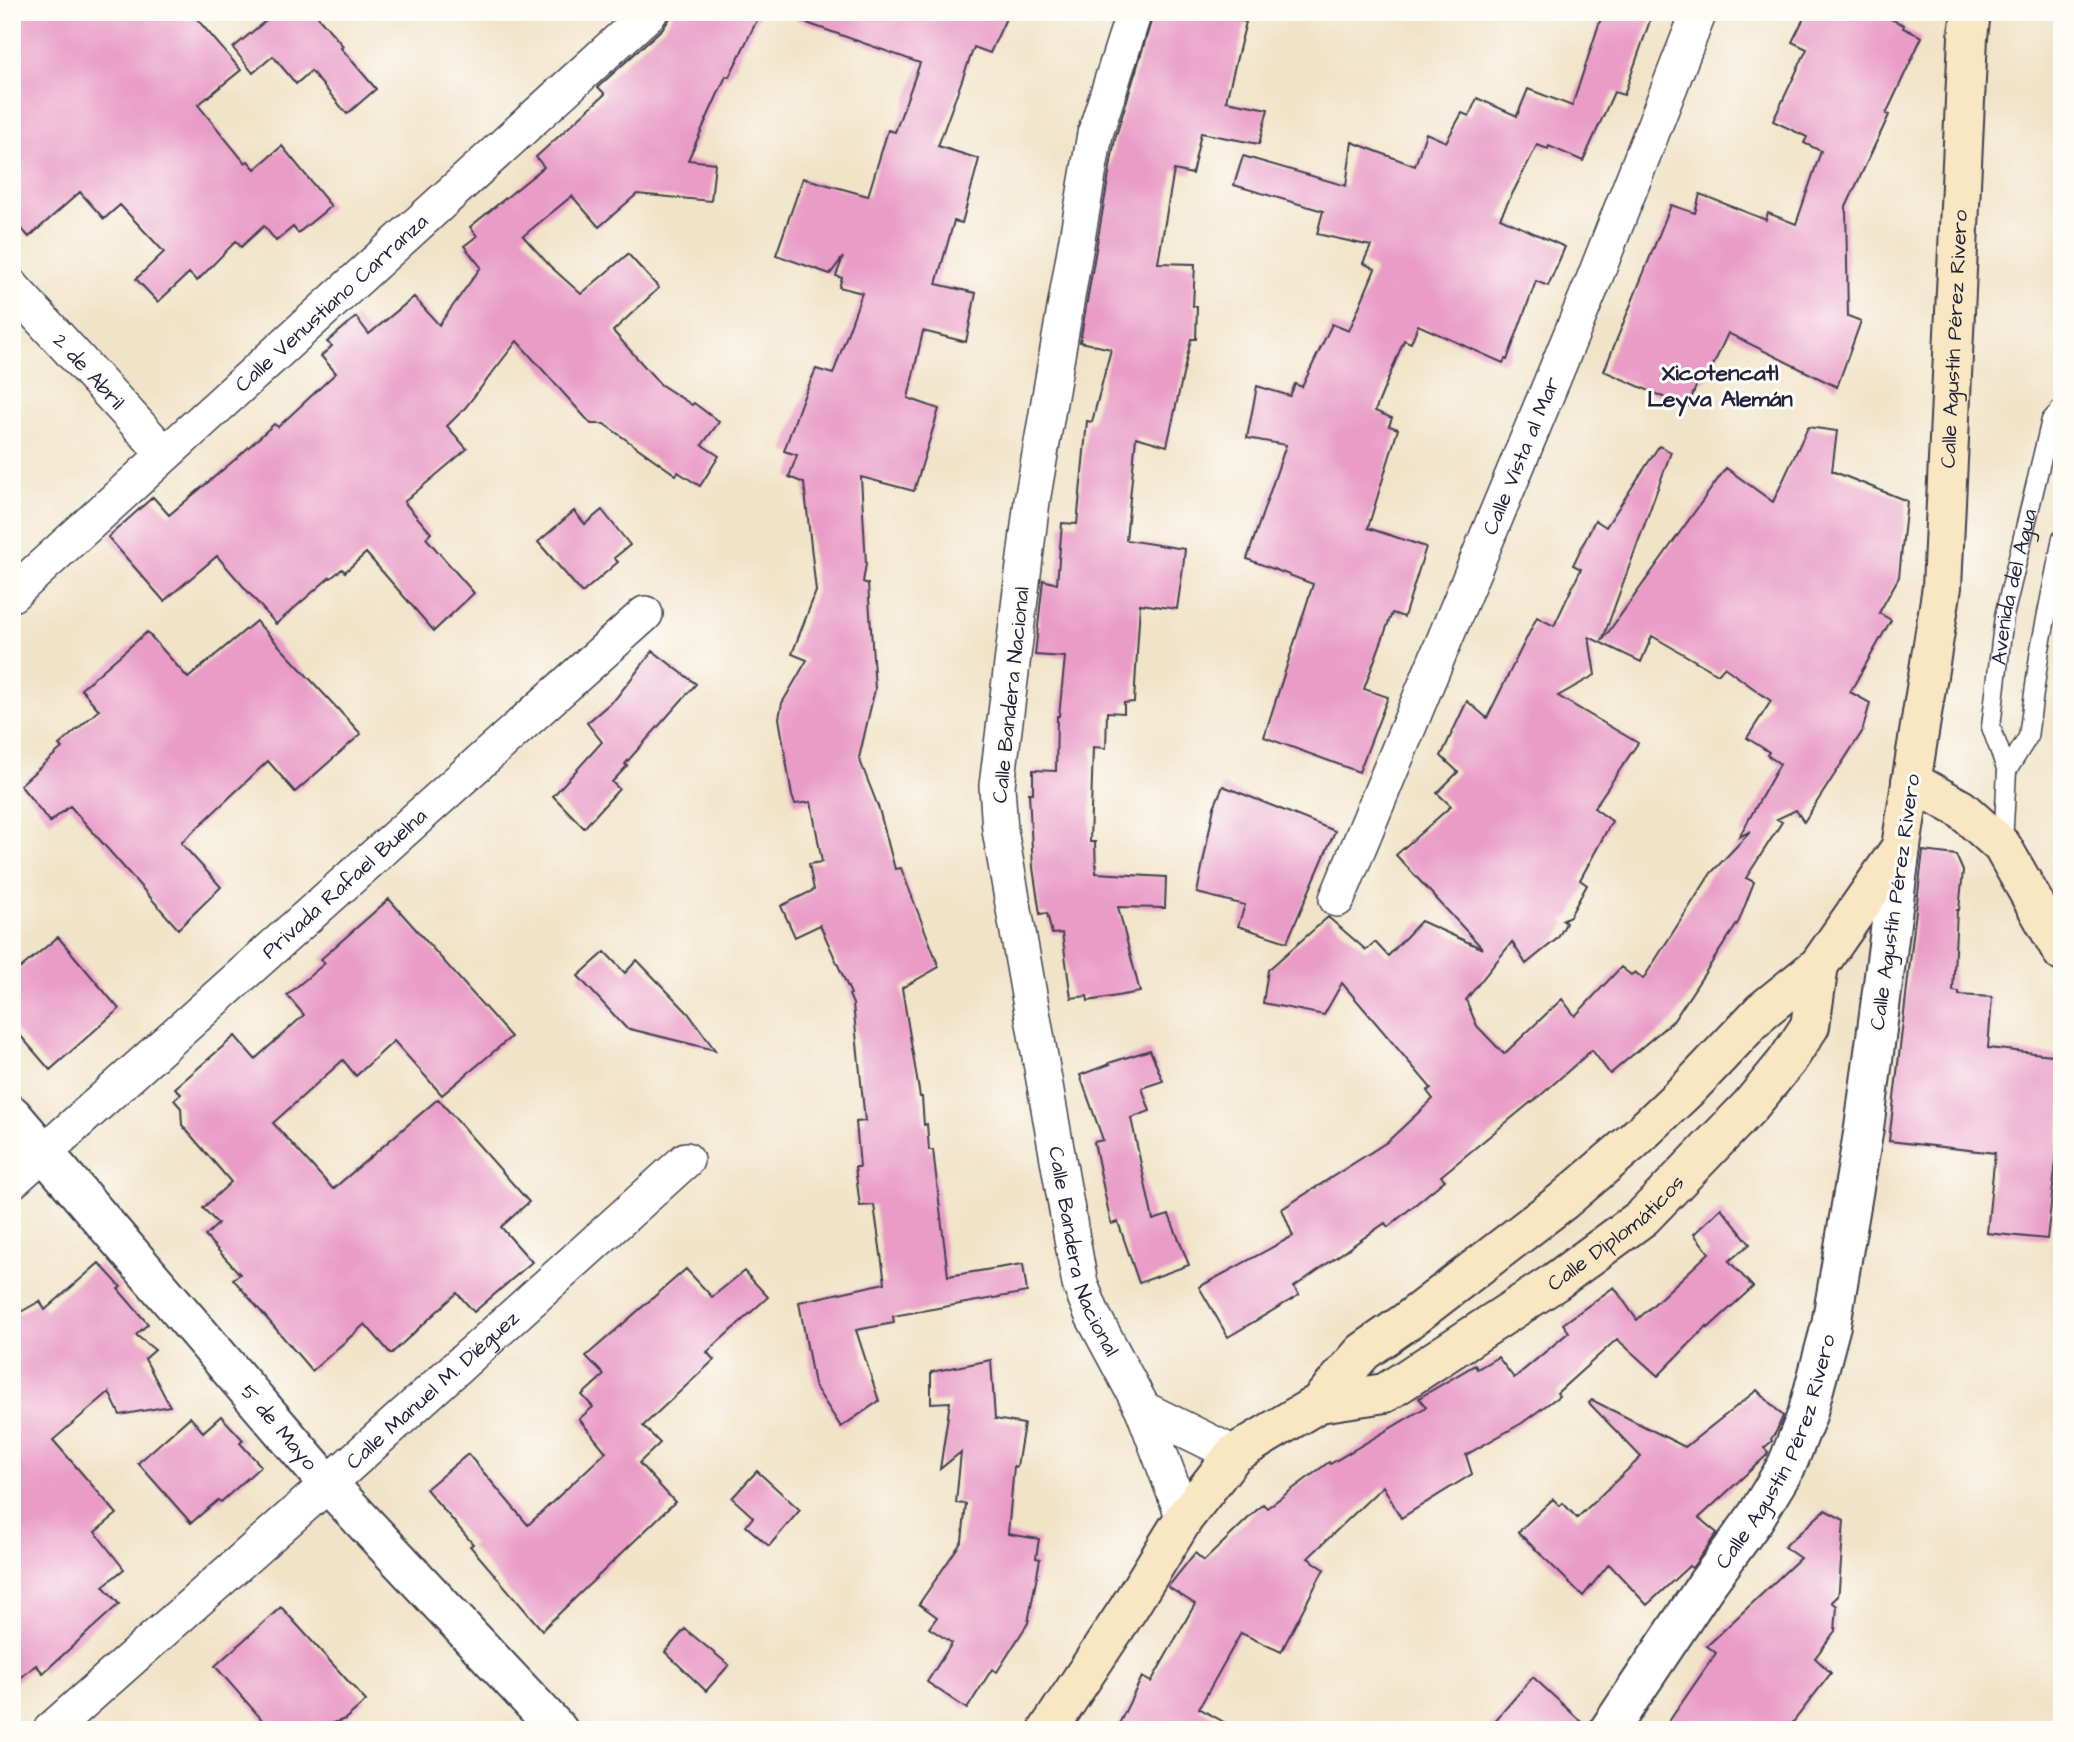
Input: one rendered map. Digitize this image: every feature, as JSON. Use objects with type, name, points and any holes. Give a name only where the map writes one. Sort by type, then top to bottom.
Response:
[{"type":"main road","name":"Calle Agustín Pérez Rivero","points":[[1901,847],[1942,587],[1971,12]]},
{"type":"main road","points":[[1911,781],[1961,809],[2002,846],[2062,953]]},
{"type":"main road","name":"Calle Diplomáticos","points":[[1048,1730],[1184,1518],[1234,1454],[1319,1404],[1363,1352],[1552,1209],[1633,1141],[1690,1087],[1762,1011],[1819,965],[1901,847]]},
{"type":"main road","name":"Calle Diplomáticos","points":[[1319,1404],[1385,1393],[1555,1282],[1643,1217],[1750,1106],[1787,1061],[1810,1026],[1819,965]]},
{"type":"street","name":"Calle Venustiano Carranza","points":[[12,594],[650,12]]},
{"type":"street","name":"Calle Bandera Nacional","points":[[1133,12],[1092,148],[1032,501],[998,786],[1000,830],[1080,1284],[1093,1316],[1143,1409],[1184,1518]]},
{"type":"street","name":"Calle Vista al Mar","points":[[1337,899],[1593,282],[1699,12]]},
{"type":"street","name":"2 de Abril","points":[[12,288],[164,453]]},
{"type":"street","name":"Privada Rafael Buelna","points":[[12,1181],[645,614]]},
{"type":"street","name":"Calle Agustín Pérez Rivero","points":[[1609,1730],[1706,1585],[1755,1518],[1787,1465],[1807,1415],[1831,1325],[1864,1128],[1901,847]]},
{"type":"street","name":"5 de Mayo","points":[[12,1115],[328,1484],[558,1730]]},
{"type":"street","name":"Calle Manuel M. Diéguez","points":[[51,1730],[686,1160]]},
{"type":"street","points":[[1143,1409],[1234,1454]]},
{"type":"lane","name":"Avenida del Agua","points":[[2002,846],[2007,771],[1991,727],[2002,630],[2058,416]]},
{"type":"lane","name":"Avenida del Agua","points":[[2007,771],[2028,737],[2040,649],[2062,538]]},
{"type":"building","points":[[12,12],[191,12],[241,70],[198,105],[245,163],[248,161],[255,169],[282,146],[331,206],[298,233],[293,227],[276,241],[264,226],[241,247],[236,241],[197,281],[189,273],[158,302],[136,279],[164,252],[120,205],[104,219],[80,192],[29,237],[12,218]]},
{"type":"building","points":[[276,12],[314,12],[376,89],[347,114],[311,71],[296,84],[273,56],[253,73],[233,48]]},
{"type":"building","points":[[674,12],[761,12],[729,77],[726,76],[688,160],[715,163],[711,201],[637,194],[599,227],[572,196],[523,236],[550,266],[581,294],[628,254],[659,288],[613,331],[660,384],[692,405],[694,403],[719,422],[702,445],[719,456],[700,486],[678,472],[676,475],[604,424],[591,424],[517,341],[465,408],[447,426],[467,449],[404,502],[431,533],[426,538],[474,593],[434,631],[366,553],[345,572],[342,569],[330,577],[276,624],[217,556],[164,601],[108,537],[153,497],[169,515],[274,424],[278,427],[336,373],[321,356],[332,346],[327,342],[356,317],[369,334],[414,297],[439,325],[481,267],[464,246],[477,236],[470,227],[544,167],[536,157],[605,94],[598,87],[664,27]]},
{"type":"building","points":[[791,12],[1009,12],[990,53],[974,47],[938,146],[979,159],[962,223],[954,221],[936,284],[976,293],[966,342],[923,331],[908,398],[939,409],[914,491],[861,477],[866,564],[863,582],[868,584],[875,689],[859,758],[879,809],[895,869],[901,868],[939,967],[902,988],[922,1097],[924,1125],[927,1124],[929,1150],[933,1150],[948,1276],[1023,1264],[1027,1292],[893,1316],[894,1323],[856,1330],[879,1401],[841,1427],[814,1385],[799,1302],[885,1283],[874,1205],[860,1206],[855,1167],[860,1167],[856,1122],[865,1121],[851,994],[820,925],[795,937],[781,906],[814,890],[809,864],[822,862],[811,802],[795,804],[792,796],[779,718],[782,703],[807,660],[792,654],[816,591],[804,483],[789,477],[797,455],[784,451],[816,369],[833,374],[862,293],[839,287],[842,278],[836,276],[843,257],[830,274],[776,255],[803,178],[868,196],[888,130],[895,132],[920,63],[790,17]]},
{"type":"building","points":[[1154,12],[1232,12],[1231,18],[1246,22],[1226,101],[1268,109],[1259,144],[1201,133],[1192,174],[1174,170],[1158,263],[1195,264],[1193,306],[1197,306],[1196,339],[1191,339],[1167,446],[1136,437],[1126,540],[1185,549],[1183,568],[1177,609],[1140,604],[1134,702],[1124,703],[1124,713],[1107,712],[1106,748],[1093,747],[1090,842],[1095,842],[1096,873],[1166,877],[1165,908],[1118,907],[1140,992],[1088,1001],[1087,996],[1071,998],[1062,933],[1052,934],[1047,913],[1040,914],[1033,868],[1029,793],[1033,793],[1033,770],[1056,771],[1057,716],[1065,657],[1035,655],[1043,580],[1057,584],[1062,523],[1077,524],[1087,421],[1092,422],[1111,349],[1080,342],[1115,139]]},
{"type":"building","points":[[1603,12],[1653,12],[1624,95],[1614,92],[1583,161],[1549,146],[1548,149],[1537,145],[1500,218],[1565,247],[1548,286],[1536,281],[1507,360],[1503,363],[1418,325],[1411,343],[1404,340],[1375,411],[1392,418],[1389,426],[1398,429],[1368,528],[1426,547],[1404,617],[1392,613],[1364,689],[1388,697],[1359,772],[1264,737],[1313,584],[1247,559],[1286,445],[1247,438],[1257,386],[1290,396],[1295,384],[1302,387],[1332,324],[1349,331],[1375,269],[1363,263],[1371,246],[1317,234],[1323,211],[1234,185],[1243,156],[1346,186],[1352,142],[1415,166],[1426,133],[1446,142],[1462,113],[1469,116],[1477,98],[1517,116],[1528,89],[1572,106]]},
{"type":"building","points":[[1807,12],[1876,12],[1922,37],[1846,207],[1848,316],[1861,321],[1837,387],[1728,333],[1706,381],[1699,379],[1688,406],[1682,403],[1681,405],[1604,371],[1671,205],[1695,213],[1700,194],[1766,220],[1768,213],[1796,224],[1821,151],[1804,143],[1807,137],[1773,121],[1807,49],[1792,42]]},
{"type":"building","points":[[1808,427],[1837,431],[1832,471],[1907,501],[1899,577],[1879,613],[1891,620],[1850,692],[1870,703],[1862,732],[1804,822],[1796,810],[1777,819],[1782,822],[1746,878],[1754,882],[1739,921],[1674,1020],[1610,1074],[1592,1050],[1532,1103],[1441,1176],[1445,1180],[1388,1227],[1385,1223],[1294,1287],[1299,1295],[1228,1337],[1199,1287],[1293,1236],[1282,1209],[1387,1142],[1433,1099],[1427,1091],[1431,1088],[1342,983],[1324,1015],[1263,1003],[1268,970],[1328,917],[1366,950],[1375,942],[1388,956],[1421,921],[1483,949],[1396,855],[1451,806],[1437,793],[1458,772],[1441,756],[1467,701],[1487,718],[1537,617],[1554,626],[1581,569],[1573,565],[1595,520],[1606,527],[1659,446],[1671,452],[1602,641],[1726,468],[1773,502]],"holes":[[[1652,636],[1718,674],[1724,667],[1771,701],[1747,738],[1769,752],[1767,755],[1780,764],[1739,837],[1751,831],[1711,873],[1643,979],[1635,972],[1631,975],[1621,967],[1575,1016],[1562,999],[1504,1054],[1477,1026],[1466,1000],[1512,942],[1526,964],[1558,938],[1566,923],[1562,920],[1570,916],[1587,885],[1580,880],[1612,821],[1594,808],[1638,743],[1558,696],[1595,675],[1589,637],[1641,662]]]},
{"type":"building","points":[[602,510],[630,545],[614,558],[618,562],[582,593],[538,542],[574,511],[585,524]]},
{"type":"building","points":[[256,621],[361,734],[295,792],[268,761],[181,843],[221,887],[178,929],[70,806],[50,822],[20,785],[62,748],[59,745],[99,710],[81,689],[147,632],[188,678]]},
{"type":"building","points":[[653,651],[696,684],[625,764],[627,766],[612,782],[619,789],[584,828],[553,796],[602,742],[587,723],[616,698]]},
{"type":"building","points":[[1223,786],[1335,831],[1287,942],[1238,926],[1245,905],[1197,893],[1214,807]]},
{"type":"building","points":[[1923,851],[1956,855],[1963,871],[1957,910],[1953,991],[1959,992],[1959,995],[1992,997],[1988,1048],[2062,1056],[2062,1108],[2047,1239],[1987,1233],[1995,1153],[1889,1141]]},
{"type":"building","points":[[389,899],[511,1037],[442,1095],[394,1041],[356,1076],[343,1060],[273,1123],[333,1189],[438,1099],[529,1202],[501,1227],[532,1262],[474,1312],[457,1293],[391,1354],[365,1324],[312,1371],[233,1279],[240,1274],[205,1236],[218,1224],[203,1208],[231,1182],[182,1125],[181,1108],[174,1100],[181,1094],[175,1088],[235,1036],[255,1059],[304,1015],[287,995],[325,963],[321,959]]},
{"type":"building","points":[[58,937],[119,1009],[50,1070],[12,1026],[12,975]]},
{"type":"building","points":[[605,952],[625,973],[637,960],[688,1013],[715,1050],[626,1028],[578,976]]},
{"type":"building","points":[[1150,1050],[1163,1081],[1142,1088],[1150,1111],[1131,1118],[1153,1220],[1169,1215],[1189,1265],[1139,1283],[1118,1222],[1111,1224],[1094,1142],[1103,1140],[1080,1075]]},
{"type":"building","points":[[1721,1208],[1750,1244],[1729,1261],[1753,1287],[1708,1328],[1707,1326],[1658,1376],[1617,1339],[1557,1393],[1559,1396],[1522,1423],[1466,1455],[1472,1474],[1401,1518],[1383,1486],[1308,1558],[1324,1569],[1281,1652],[1241,1633],[1199,1708],[1238,1730],[1116,1730],[1142,1677],[1151,1682],[1195,1604],[1168,1587],[1195,1553],[1204,1561],[1263,1504],[1267,1508],[1329,1462],[1330,1464],[1426,1407],[1419,1398],[1475,1365],[1477,1369],[1498,1357],[1514,1378],[1569,1332],[1563,1324],[1614,1287],[1637,1320],[1709,1253],[1694,1234]]},
{"type":"building","points":[[99,1263],[121,1287],[118,1289],[148,1324],[136,1335],[155,1350],[145,1359],[170,1406],[120,1415],[109,1392],[53,1440],[117,1514],[95,1532],[124,1569],[103,1586],[119,1604],[43,1673],[36,1665],[12,1685],[12,1317],[40,1301],[45,1310]]},
{"type":"building","points":[[686,1269],[712,1297],[744,1271],[768,1297],[707,1352],[714,1360],[643,1426],[660,1443],[639,1463],[675,1502],[542,1630],[470,1546],[473,1544],[426,1489],[468,1454],[528,1525],[606,1452],[579,1419],[593,1407],[582,1395],[604,1375],[586,1356]]},
{"type":"building","points":[[991,1360],[995,1419],[1024,1424],[1017,1467],[1014,1466],[1008,1534],[1039,1539],[1036,1558],[1040,1559],[1028,1623],[997,1672],[992,1669],[967,1709],[927,1682],[952,1643],[929,1628],[937,1617],[919,1604],[962,1541],[966,1504],[956,1503],[961,1452],[940,1469],[950,1402],[931,1403],[931,1372]]},
{"type":"building","points":[[1757,1390],[1783,1416],[1772,1441],[1764,1448],[1768,1452],[1767,1455],[1699,1518],[1717,1533],[1692,1568],[1689,1566],[1647,1605],[1609,1564],[1583,1596],[1518,1532],[1553,1499],[1560,1506],[1563,1503],[1577,1518],[1641,1457],[1589,1403],[1592,1400],[1685,1447]]},
{"type":"building","points":[[221,1416],[243,1440],[240,1443],[261,1466],[221,1502],[218,1500],[191,1523],[138,1463],[190,1417],[203,1432]]},
{"type":"building","points":[[757,1471],[800,1510],[769,1546],[746,1526],[753,1517],[732,1498]]},
{"type":"building","points":[[1825,1510],[1844,1520],[1838,1596],[1832,1602],[1837,1606],[1835,1631],[1815,1658],[1831,1673],[1787,1730],[1663,1730],[1716,1653],[1707,1646],[1800,1558],[1784,1547]]},
{"type":"building","points":[[281,1607],[366,1701],[345,1719],[313,1730],[271,1730],[215,1666]]},
{"type":"building","points":[[685,1629],[729,1665],[706,1691],[665,1652]]},
{"type":"building","points":[[1533,1677],[1587,1727],[1587,1730],[1487,1730]]},
{"type":"district","name":"Xicotencatl Leyva Alemán","points":[[1720,386]]}]
